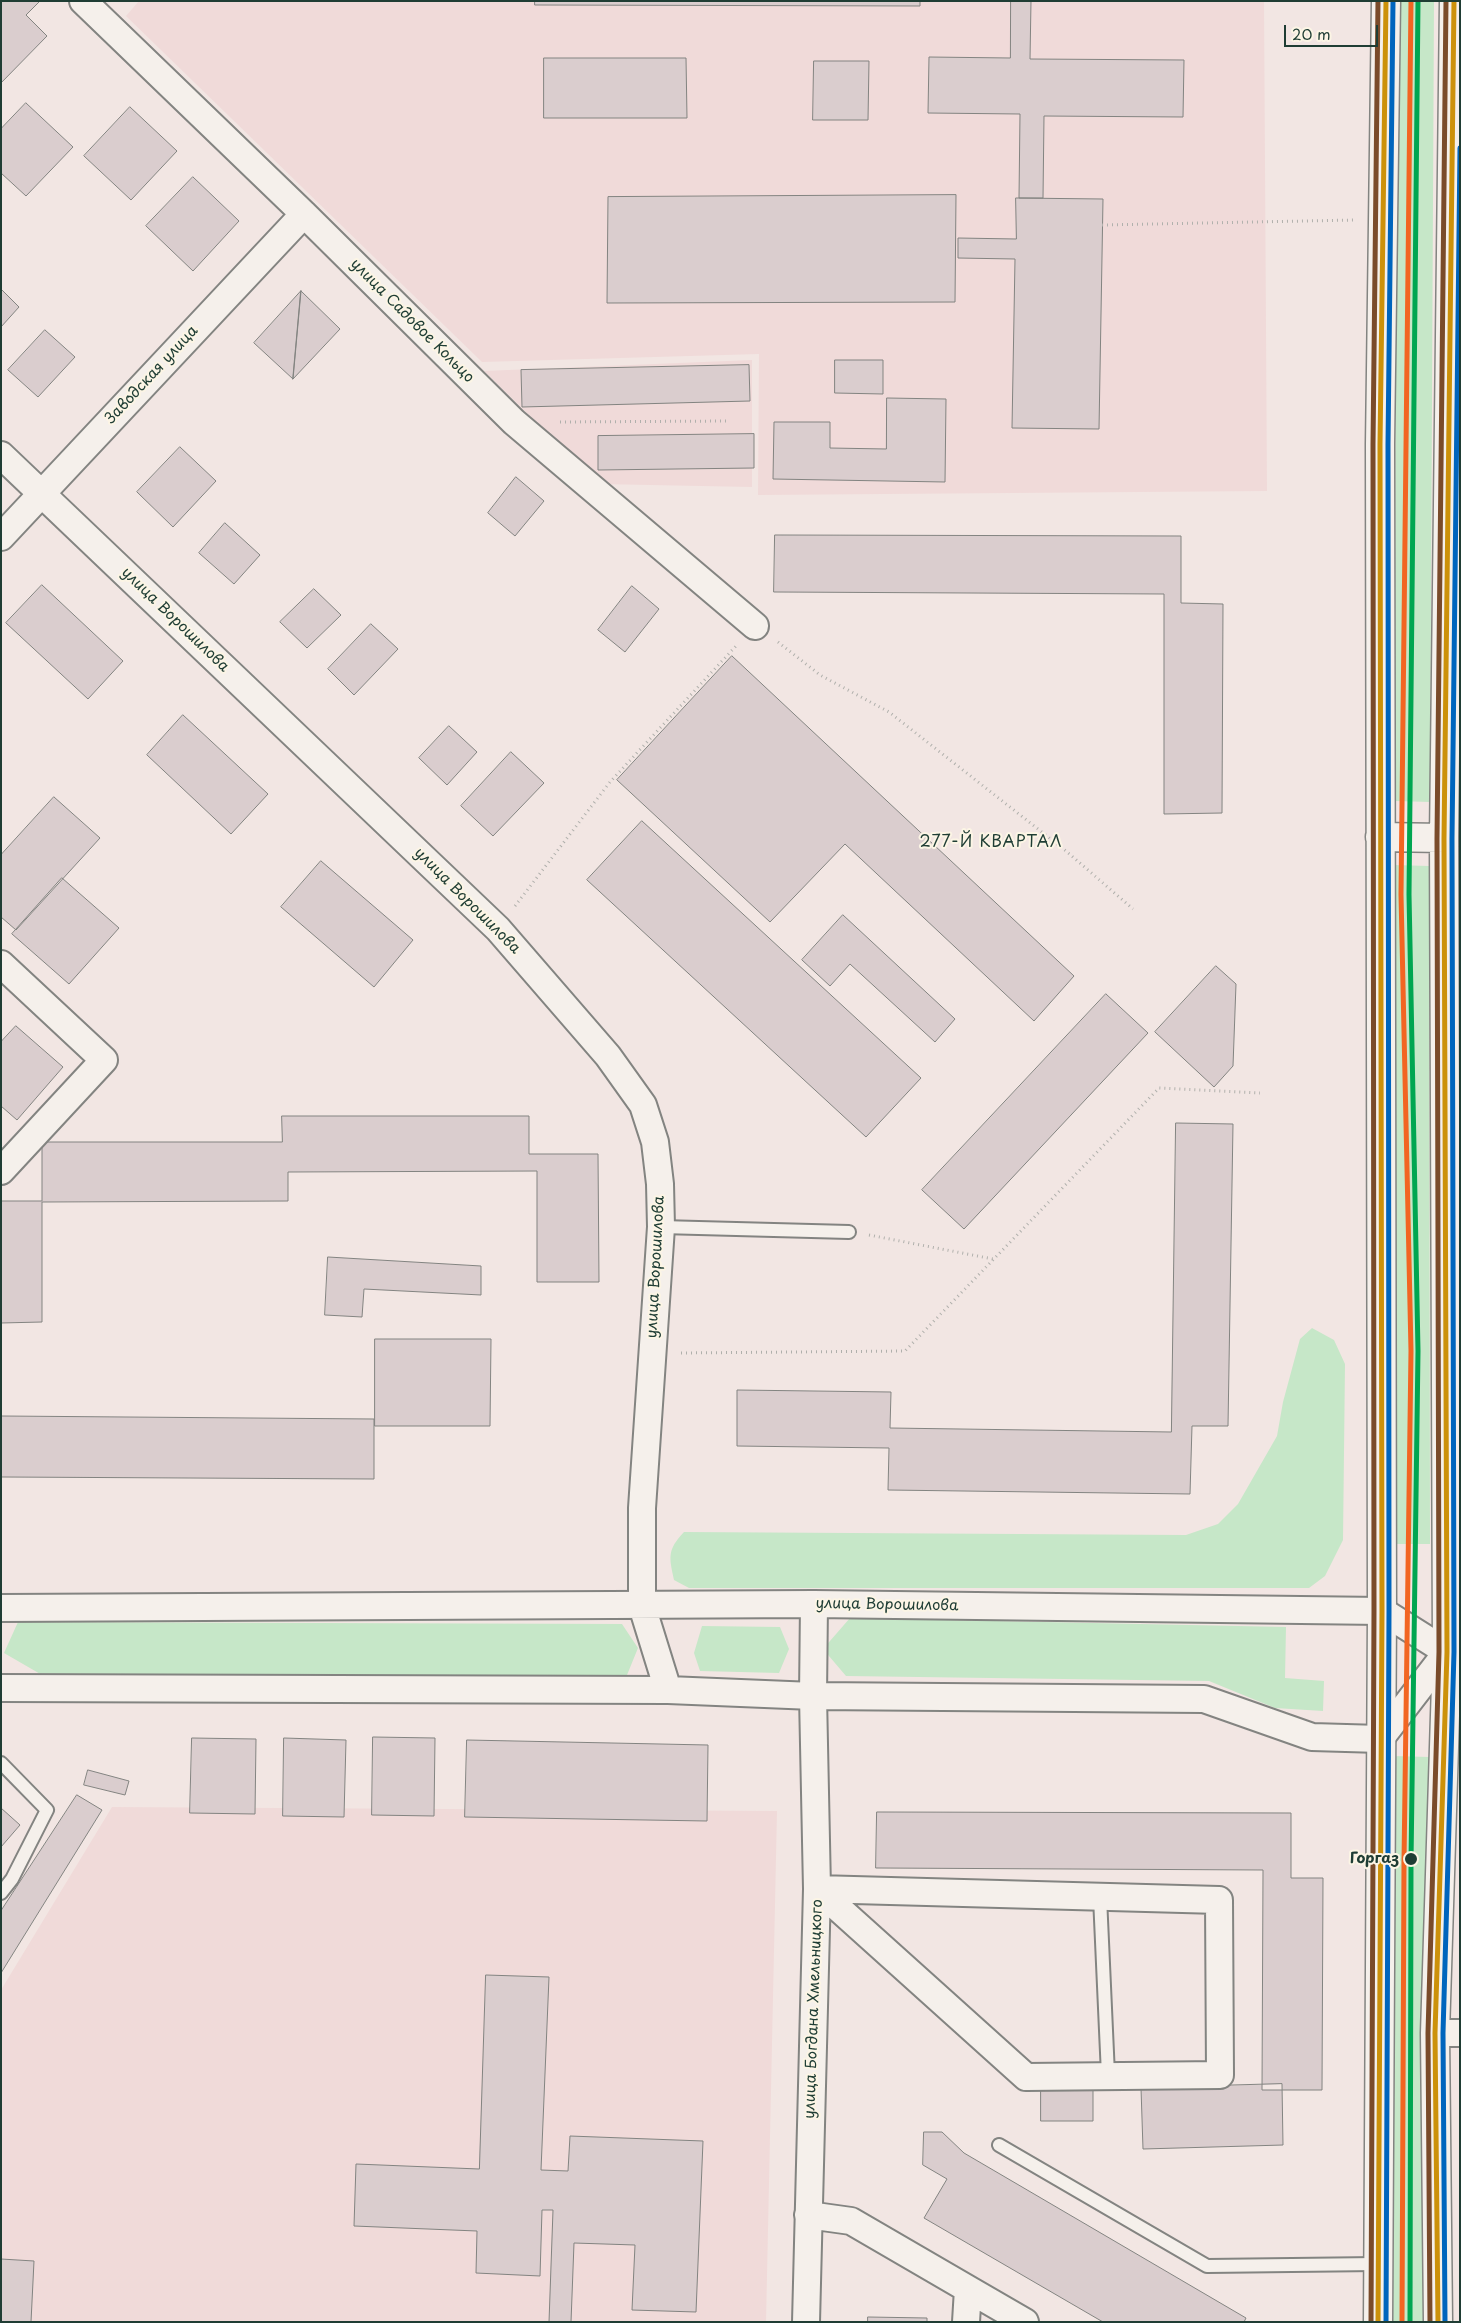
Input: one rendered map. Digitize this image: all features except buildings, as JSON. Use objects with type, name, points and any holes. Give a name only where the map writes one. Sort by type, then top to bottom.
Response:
[{"type":"street","name":"улица Садовое Кольцо","points":[[83,1],[304,214],[514,422],[756,626]]},
{"type":"street","points":[[1378,2322],[1382,1612],[1380,444],[1386,1]]},
{"type":"street","points":[[1438,2322],[1447,2033],[1454,1652],[1453,1318],[1444,838],[1454,431],[1456,91],[1454,1]]},
{"type":"street","name":"Заводская улица","points":[[1,537],[304,214]]},
{"type":"street","name":"улица Ворошилова","points":[[1,455],[42,492],[498,929],[608,1056],[643,1105],[655,1142],[660,1184],[661,1227],[642,1508],[642,1606],[814,1604],[1382,1612]]},
{"type":"street","points":[[1380,837],[1444,838]]},
{"type":"street","points":[[1,964],[104,1060],[1,1171]]},
{"type":"street","name":"улица Богдана Хмельницкого","points":[[806,2322],[817,1889],[813,1696],[814,1604]]},
{"type":"street","points":[[1,1608],[642,1606],[668,1690]]},
{"type":"street","points":[[1382,1612],[1454,1652]]},
{"type":"street","points":[[1380,1739],[1454,1652]]},
{"type":"street","points":[[1,1688],[668,1690],[813,1696],[1204,1699],[1312,1737],[1380,1739]]},
{"type":"street","points":[[817,1889],[1219,1900],[1220,2075],[1026,2077],[817,1889]]},
{"type":"street","points":[[808,2215],[851,2221],[1025,2322]]},
{"type":"street","points":[[966,2322],[968,2289]]},
{"type":"lane","points":[[661,1227],[849,1232]]},
{"type":"lane","points":[[1,1763],[47,1810],[12,1879],[1,1893]]},
{"type":"lane","points":[[1100,1896],[1108,2075]]},
{"type":"lane","points":[[999,2145],[1206,2266],[1378,2264]]},
{"type":"path","points":[[1102,225],[1356,220]]},
{"type":"path","points":[[514,422],[727,421]]},
{"type":"path","points":[[498,929],[610,782],[756,626],[820,674],[889,712],[1066,851],[1133,909]]},
{"type":"path","points":[[681,1354],[905,1351],[1159,1088],[1260,1093]]},
{"type":"path","points":[[849,1232],[993,1258]]},
{"type":"shaded area","points":[[139,1],[1264,1],[1267,491],[758,495],[759,354],[482,362],[126,16]]},
{"type":"shaded area","points":[[752,360],[752,487],[599,484],[484,371]]},
{"type":"shaded area","points":[[112,1807],[777,1811],[766,2322],[1,2322],[1,1990]]},
{"type":"green space","points":[[1396,1],[1434,1],[1430,802],[1395,801]]},
{"type":"green space","points":[[1393,865],[1429,866],[1430,1544],[1394,1544]]},
{"type":"green space","points":[[1312,1328],[1334,1340],[1345,1364],[1343,1540],[1325,1576],[1309,1588],[689,1588],[674,1580],[670,1559],[672,1549],[684,1532],[1186,1535],[1218,1524],[1238,1504],[1277,1436],[1283,1402],[1300,1339]]},
{"type":"green space","points":[[850,1618],[1286,1627],[1285,1678],[1324,1681],[1323,1711],[1275,1708],[1209,1681],[846,1676],[823,1649]]},
{"type":"green space","points":[[18,1622],[622,1624],[638,1648],[627,1675],[42,1675],[4,1653]]},
{"type":"green space","points":[[702,1626],[780,1627],[789,1649],[779,1673],[700,1671],[694,1653]]},
{"type":"green space","points":[[1393,1756],[1429,1757],[1426,2322],[1390,2322]]},
{"type":"transit line","points":[[1371,2322],[1374,1611],[1373,444],[1378,1]]},
{"type":"transit line","points":[[1378,2322],[1382,1611],[1380,444],[1386,1]]},
{"type":"transit line","points":[[1386,2322],[1389,1611],[1388,444],[1393,1]]},
{"type":"transit line","points":[[1402,2322],[1404,1861],[1411,1351],[1401,894],[1411,1]]},
{"type":"transit line","points":[[1410,2322],[1411,1861],[1418,1351],[1409,894],[1418,1]]},
{"type":"transit line","points":[[1430,2322],[1428,2033],[1439,1652],[1437,838],[1446,1]]},
{"type":"transit line","points":[[1438,2322],[1435,2033],[1447,1652],[1444,838],[1454,1]]},
{"type":"transit line","points":[[1445,2322],[1443,2033],[1454,1652],[1452,838],[1460,148]]},
{"type":"place","name":"Горгаз","points":[[1411,1859]]},
{"type":"district","name":"277-Й КВАРТАЛ","points":[[991,843]]}]
